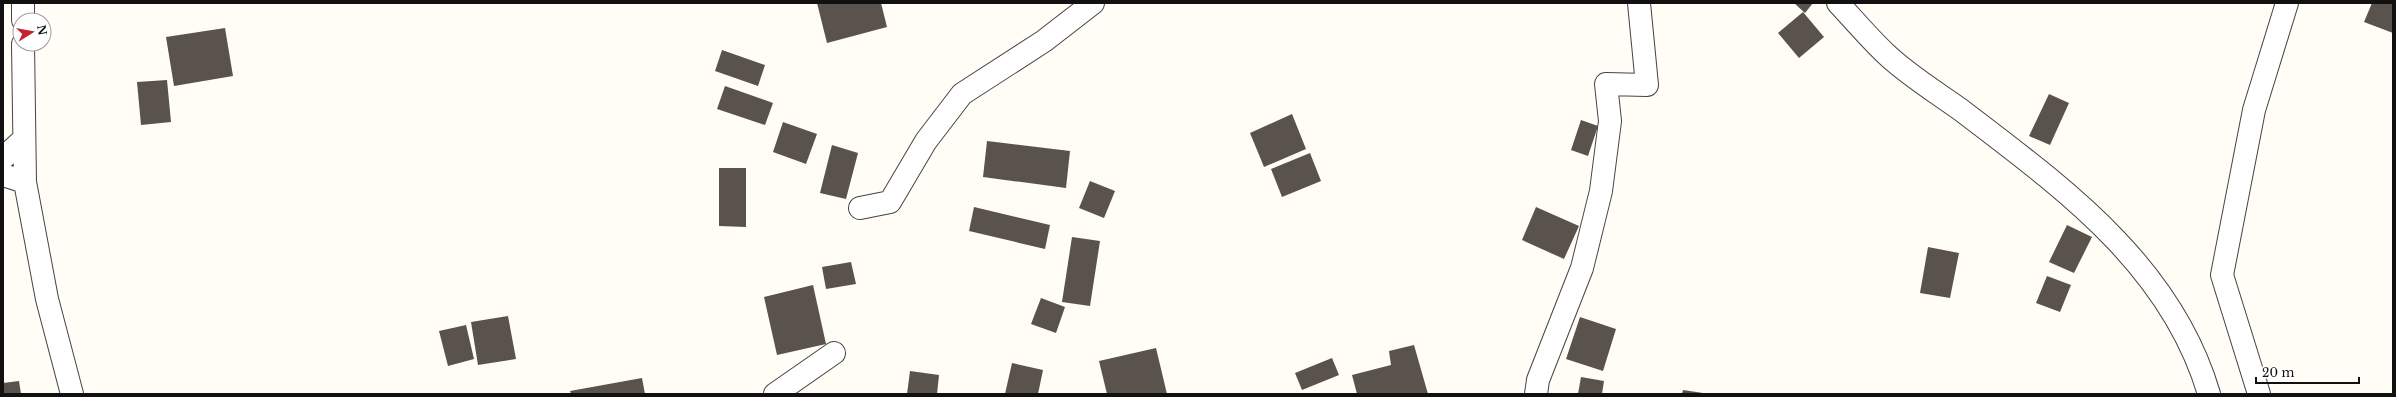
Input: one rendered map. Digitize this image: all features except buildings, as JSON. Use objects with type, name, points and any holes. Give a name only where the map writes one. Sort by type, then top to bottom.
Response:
[{"type":"street","points":[[860,208],[890,202],[926,141],[962,94],[1044,41],[1094,3]]},
{"type":"street","points":[[1536,394],[1538,380],[1582,268],[1601,191],[1610,121],[1606,84],[1647,85],[1639,3]]},
{"type":"street","points":[[1838,3],[1887,55],[2049,177],[2133,256],[2166,299],[2194,350],[2209,394]]},
{"type":"street","points":[[2259,394],[2222,275],[2254,110],[2287,3]]},
{"type":"street","points":[[23,52],[25,182],[47,299],[72,394]]},
{"type":"street","points":[[3,158],[24,139]]},
{"type":"street","points":[[3,175],[25,182]]},
{"type":"street","points":[[775,394],[834,353]]}]
